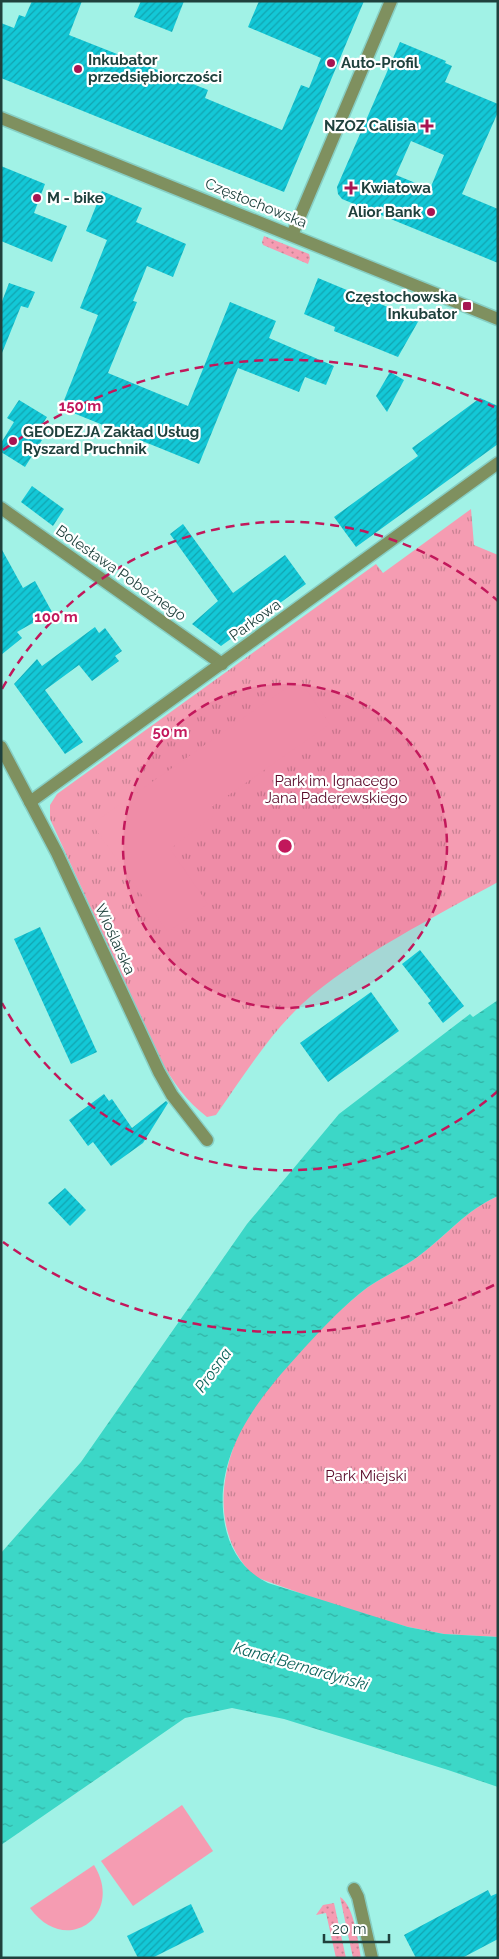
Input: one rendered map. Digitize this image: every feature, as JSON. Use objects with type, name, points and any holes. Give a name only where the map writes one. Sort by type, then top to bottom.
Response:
[{"type":"street","points":[[292,235],[391,1]]},
{"type":"street","name":"Częstochowska","points":[[1,118],[498,319]]},
{"type":"street","name":"Parkowa","points":[[30,802],[498,463]]},
{"type":"street","name":"Bolesława Pobożnego","points":[[1,508],[222,664]]},
{"type":"street","name":"Wioślarska","points":[[1,747],[57,853],[158,1072],[172,1095],[207,1140]]},
{"type":"street","points":[[354,1889],[358,1897],[372,1958]]},
{"type":"green space","points":[[264,236],[309,254],[308,264],[263,245]]},
{"type":"green space","name":"Park im. Ignacego Jana Paderewskiego","points":[[471,509],[474,545],[498,555],[498,882],[396,938],[323,987],[302,1004],[278,1030],[256,1057],[216,1115],[207,1117],[180,1091],[160,1059],[50,819],[50,805],[57,794],[376,564],[383,573]]},
{"type":"green space","points":[[299,679],[330,724],[210,808],[214,816],[170,849],[208,904],[168,932],[92,824]]},
{"type":"green space","name":"Park Miejski","points":[[498,1196],[498,1637],[444,1634],[408,1627],[342,1608],[255,1577],[240,1559],[230,1539],[225,1517],[224,1494],[227,1471],[233,1449],[242,1427],[254,1407],[289,1362],[345,1306],[366,1288],[420,1255],[476,1208]]},
{"type":"green space","points":[[182,1805],[213,1851],[133,1906],[101,1861]]},
{"type":"green space","points":[[94,1865],[102,1883],[102,1900],[97,1914],[87,1924],[74,1930],[60,1929],[44,1923],[30,1908]]},
{"type":"green space","points":[[340,1897],[345,1901],[352,1916],[361,1958],[353,1958]]},
{"type":"green space","points":[[334,1903],[346,1958],[336,1958],[326,1913],[316,1915],[323,1905]]},
{"type":"water","points":[[498,1000],[498,1196],[476,1208],[413,1260],[359,1294],[298,1355],[267,1392],[240,1432],[225,1476],[223,1500],[227,1535],[235,1552],[252,1573],[268,1583],[408,1627],[444,1634],[498,1637],[498,1787],[284,1719],[232,1708],[185,1718],[1,1845],[1,1553],[81,1462],[247,1224],[339,1114],[470,1014],[473,1017]]},
{"type":"building","points":[[32,1],[82,1],[69,35],[208,90],[205,98],[282,130],[301,85],[309,88],[321,58],[248,27],[259,1],[364,1],[284,192],[1,78],[1,23],[14,28],[19,15],[25,17]]},
{"type":"building","points":[[141,1],[184,1],[172,32],[134,17]]},
{"type":"building","name":"NZOZ Calisia","points":[[400,42],[446,61],[445,63],[452,66],[445,82],[498,104],[498,112],[462,194],[498,209],[498,263],[342,199],[338,194],[337,187]],"holes":[[[411,141],[444,155],[430,189],[396,175]]]},
{"type":"building","points":[[1,166],[45,184],[34,213],[67,226],[52,262],[1,241]]},
{"type":"building","points":[[102,191],[142,208],[136,222],[186,244],[173,277],[147,266],[133,301],[137,302],[108,373],[188,406],[230,302],[276,321],[269,338],[334,366],[326,385],[305,377],[299,392],[238,368],[199,464],[61,408],[98,315],[80,308],[107,240],[86,231]]},
{"type":"building","points":[[318,278],[419,320],[398,357],[334,331],[335,327],[304,314]]},
{"type":"building","points":[[9,283],[35,292],[28,308],[21,306],[2,353],[1,304]]},
{"type":"building","points":[[390,372],[404,380],[387,412],[376,396]]},
{"type":"building","points":[[480,398],[498,406],[498,444],[356,547],[334,517],[418,456],[412,448]]},
{"type":"building","points":[[19,400],[47,417],[35,436],[42,440],[25,467],[1,452],[1,443],[14,422],[7,418]]},
{"type":"building","points":[[32,486],[64,509],[53,526],[21,502]]},
{"type":"building","points":[[183,524],[233,593],[285,555],[306,584],[221,646],[192,624],[218,601],[170,534]]},
{"type":"building","points":[[1,548],[23,588],[35,581],[52,612],[17,632],[22,638],[1,655]]},
{"type":"building","points":[[95,627],[99,633],[105,628],[122,651],[115,656],[119,661],[92,681],[79,665],[45,690],[83,742],[65,754],[14,684],[37,659],[42,666]]},
{"type":"building","points":[[40,927],[97,1052],[71,1064],[14,939]]},
{"type":"building","points":[[420,950],[464,1006],[443,1023],[428,1003],[431,1001],[402,964]]},
{"type":"building","points":[[371,992],[399,1031],[328,1082],[300,1043]]},
{"type":"building","points":[[104,1094],[109,1101],[112,1099],[132,1128],[166,1101],[168,1103],[143,1143],[111,1166],[93,1142],[88,1146],[69,1120]]},
{"type":"building","points":[[65,1188],[86,1210],[70,1226],[48,1203]]},
{"type":"building","points":[[488,1890],[491,1896],[498,1893],[498,1939],[462,1958],[416,1958],[404,1935]]},
{"type":"building","points":[[191,1904],[204,1932],[152,1958],[138,1958],[127,1936]]},
{"type":"place","name":"Auto-Profil","points":[[331,63]]},
{"type":"place","name":"Inkubator przedsiębiorczości","points":[[78,69]]},
{"type":"place","name":"NZOZ Calisia","points":[[427,126]]},
{"type":"place","name":"Kwiatowa","points":[[351,188]]},
{"type":"place","name":"M - bike","points":[[37,198]]},
{"type":"place","name":"Alior Bank","points":[[431,212]]},
{"type":"place","name":"Częstochowska Inkubator","points":[[467,306]]},
{"type":"place","name":"GEODEZJA Zakład Usług Ryszard Pruchnik","points":[[13,441]]},
{"type":"water label","name":"Prosna","points":[[213,1370]]},
{"type":"water label","name":"Kanał Bernardyński","points":[[301,1666]]}]
